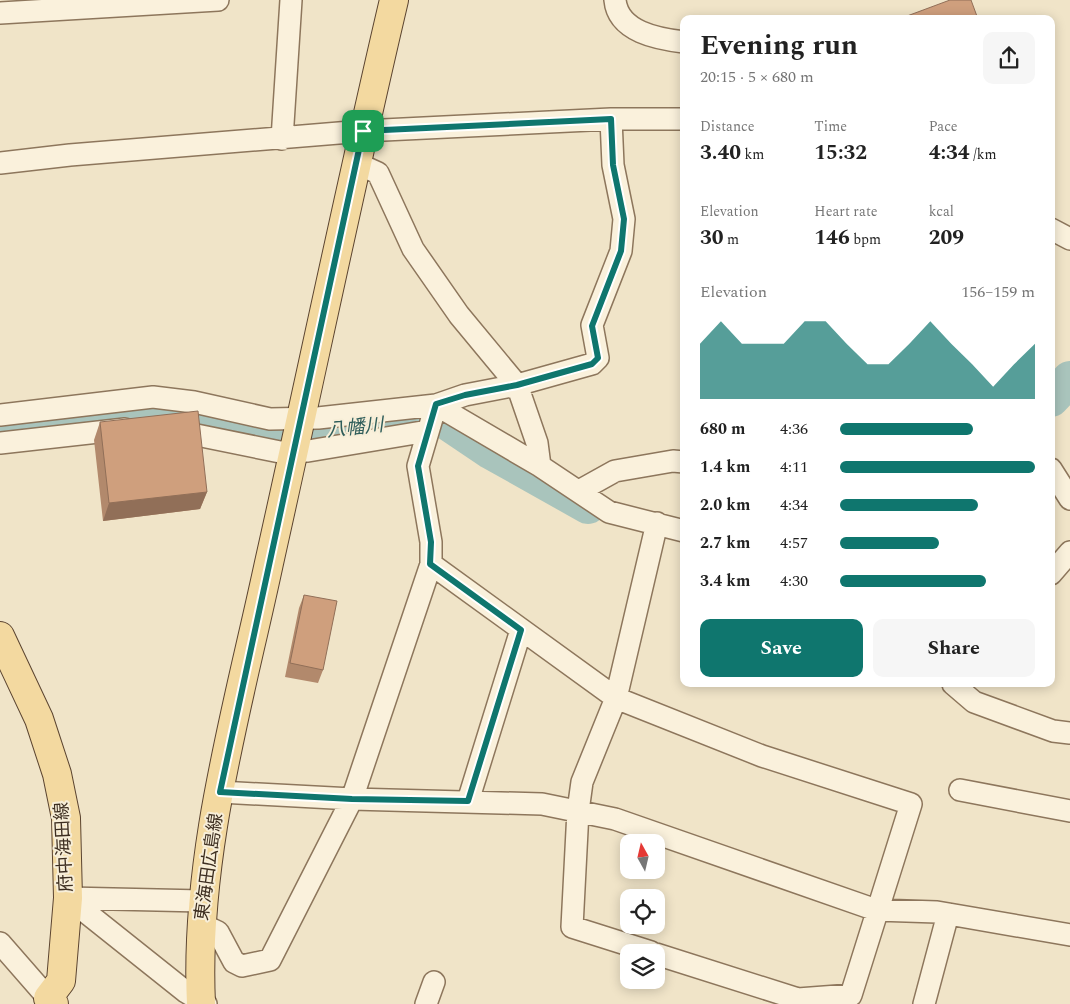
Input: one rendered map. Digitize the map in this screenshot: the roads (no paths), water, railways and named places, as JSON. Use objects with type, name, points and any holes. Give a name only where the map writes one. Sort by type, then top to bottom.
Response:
[{"type":"main road","name":"東海田広島線","points":[[202,1003],[201,912],[220,792],[363,131],[394,0]]},
{"type":"main road","name":"府中海田線","points":[[0,636],[39,719],[57,774],[66,818],[68,898],[61,981],[51,1001]]},
{"type":"street","points":[[0,13],[218,0]]},
{"type":"street","points":[[282,139],[291,0]]},
{"type":"street","points":[[615,0],[616,10],[632,28],[664,40],[680,42]]},
{"type":"street","points":[[0,163],[70,155],[363,131],[611,119],[680,119]]},
{"type":"street","points":[[0,415],[153,397],[194,402],[270,419],[301,419],[436,404],[465,395],[517,385],[592,364],[598,358],[592,326],[621,251],[624,219],[613,165],[611,119]]},
{"type":"street","points":[[356,163],[378,173],[413,249],[459,314],[517,385],[537,443],[540,466]]},
{"type":"street","points":[[1055,231],[1070,239]]},
{"type":"street","points":[[68,898],[201,912],[218,932],[234,962],[242,966],[270,960],[352,799],[430,564],[431,542],[418,466],[436,404]]},
{"type":"street","points":[[436,404],[540,466],[609,512],[680,530]]},
{"type":"street","points":[[0,444],[147,427],[280,452],[428,431]]},
{"type":"street","points":[[579,492],[615,471],[672,461],[680,462]]},
{"type":"street","points":[[1055,475],[1070,499]]},
{"type":"street","points":[[626,944],[572,927],[578,811],[582,782],[616,698],[658,523]]},
{"type":"street","points":[[1055,569],[1070,552]]},
{"type":"street","points":[[430,564],[616,698],[762,756],[911,804],[876,910],[852,995],[798,999],[665,957]]},
{"type":"street","points":[[468,801],[521,630]]},
{"type":"street","points":[[956,687],[974,702],[1053,731],[1070,733]]},
{"type":"street","points":[[960,790],[1070,811]]},
{"type":"street","points":[[220,792],[352,799],[542,804],[616,819],[876,910],[948,914],[1070,935]]},
{"type":"street","points":[[68,898],[202,1003]]},
{"type":"street","points":[[924,1004],[948,914]]},
{"type":"street","points":[[0,943],[8,964],[51,1001]]},
{"type":"street","points":[[426,1004],[434,982]]},
{"type":"waterway","name":"八幡川","points":[[1055,395],[1070,379]]},
{"type":"waterway","name":"八幡川","points":[[0,429],[151,410],[178,411],[267,434],[287,436],[361,430],[441,418],[490,451],[588,506]]}]
